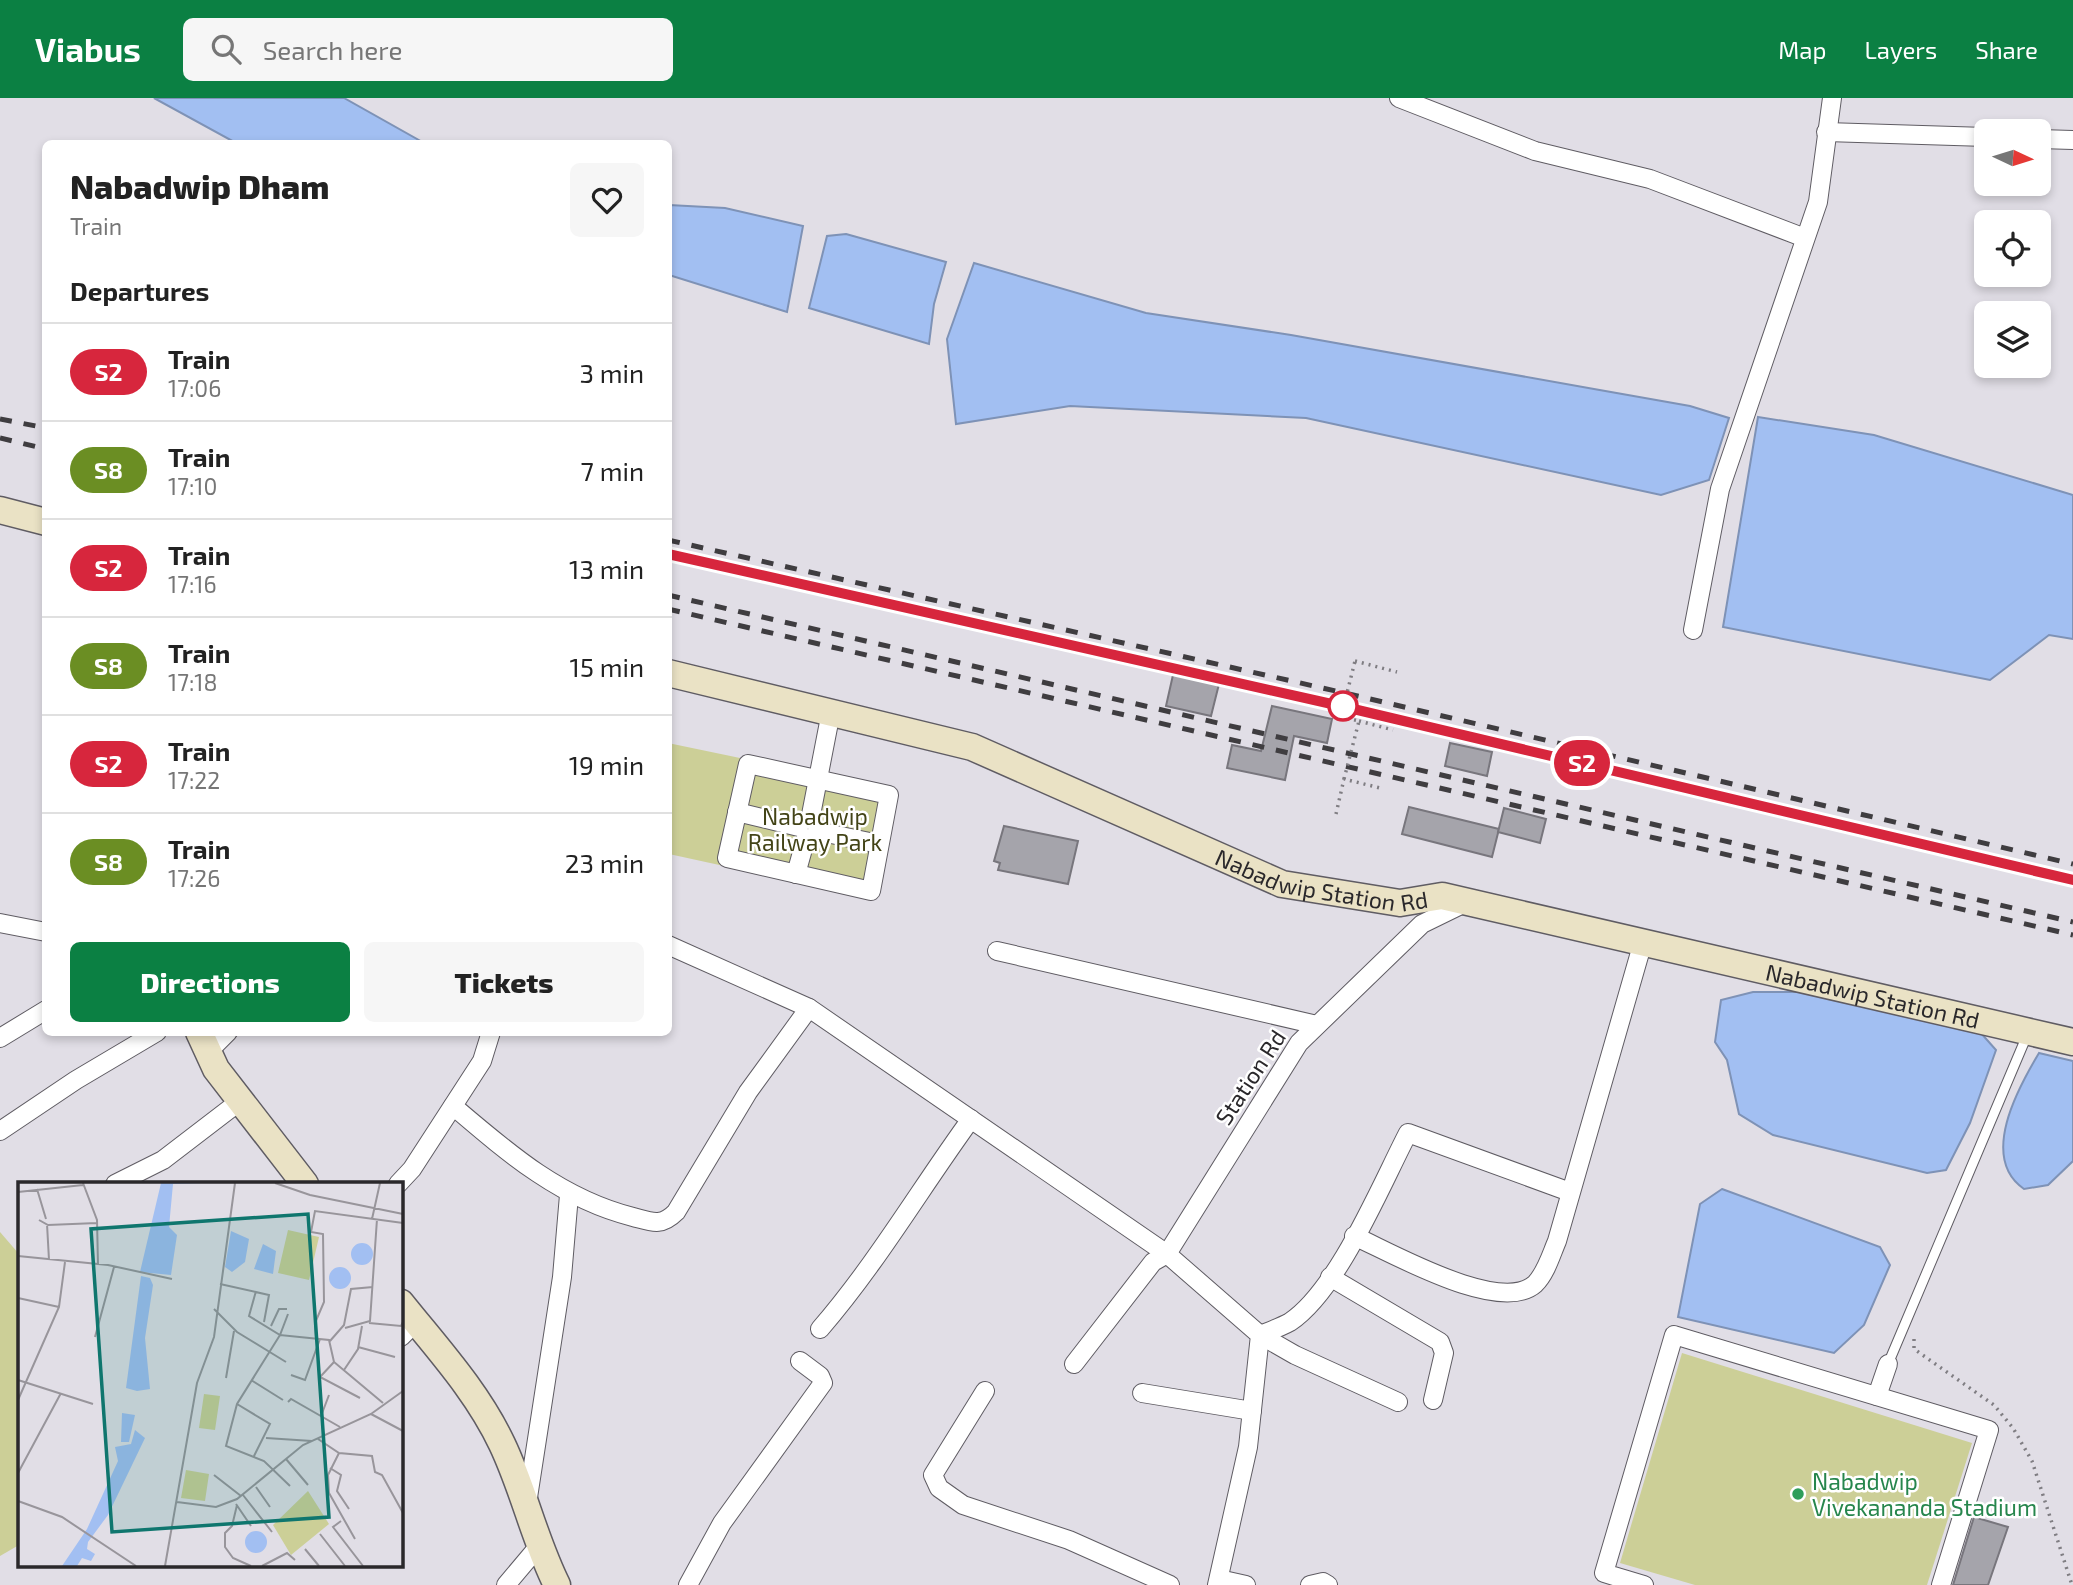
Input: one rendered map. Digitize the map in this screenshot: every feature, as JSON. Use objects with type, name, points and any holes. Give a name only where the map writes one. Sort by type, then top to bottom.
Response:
[{"type":"main road","points":[[0,510],[42,521]]},
{"type":"main road","name":"Nabadwip Station Rd","points":[[672,674],[972,747],[1282,884],[1400,903],[1442,896],[2073,1042]]},
{"type":"main road","points":[[203,1042],[240,1101],[303,1182]]},
{"type":"main road","points":[[406,1321],[472,1392],[496,1432],[516,1477],[538,1547],[556,1585]]},
{"type":"street","points":[[1399,98],[1535,151],[1650,179],[1805,239]]},
{"type":"street","points":[[1693,630],[1720,489],[1818,202],[1832,98]]},
{"type":"street","points":[[1826,132],[1974,137]]},
{"type":"street","points":[[2051,139],[2073,140]]},
{"type":"street","points":[[796,874],[808,829],[831,712]]},
{"type":"street","points":[[748,764],[889,795],[871,891],[727,858],[737,812],[748,764]]},
{"type":"street","points":[[737,812],[880,844]]},
{"type":"street","name":"Station Rd","points":[[1074,1364],[1153,1262],[1167,1254],[1299,1043],[1422,924],[1467,902]]},
{"type":"street","points":[[0,923],[42,931]]},
{"type":"street","points":[[1354,1236],[1491,1293],[1522,1292],[1535,1283],[1549,1261],[1643,942]]},
{"type":"street","points":[[672,947],[808,1008],[1167,1254],[1260,1335],[1398,1402]]},
{"type":"street","points":[[997,951],[1317,1026]]},
{"type":"street","points":[[453,1106],[569,1195],[610,1212],[657,1224],[667,1221],[676,1212],[748,1092],[808,1008]]},
{"type":"street","points":[[0,1038],[42,1012]]},
{"type":"street","points":[[0,1131],[76,1080],[150,1036]]},
{"type":"street","points":[[400,1182],[412,1169],[482,1061],[490,1036]]},
{"type":"street","points":[[119,1182],[163,1160],[240,1101]]},
{"type":"street","points":[[820,1329],[881,1252],[919,1189],[971,1119]]},
{"type":"street","points":[[1260,1335],[1289,1322],[1304,1310],[1330,1277],[1408,1133],[1570,1192]]},
{"type":"street","points":[[526,1511],[562,1278],[569,1195]]},
{"type":"street","points":[[1330,1277],[1440,1342],[1444,1353],[1433,1400]]},
{"type":"street","points":[[1246,1585],[1218,1582],[1248,1447],[1260,1335]]},
{"type":"street","points":[[1644,1585],[1604,1573],[1674,1335],[1989,1430],[1941,1585]]},
{"type":"street","points":[[693,1583],[722,1523],[823,1383],[820,1376],[800,1361]]},
{"type":"street","points":[[1877,1396],[1888,1364]]},
{"type":"street","points":[[985,1391],[933,1475],[939,1488],[963,1505],[1069,1540],[1170,1585]]},
{"type":"street","points":[[1142,1393],[1252,1411]]},
{"type":"street","points":[[506,1585],[538,1547]]},
{"type":"street","points":[[1310,1585],[1323,1582],[1328,1585]]},
{"type":"lane","points":[[1888,1364],[2029,1032]]},
{"type":"path","points":[[1393,730],[1341,717],[1355,662],[1396,672]]},
{"type":"path","points":[[1336,814],[1359,722]]},
{"type":"path","points":[[1344,779],[1380,788]]},
{"type":"green space","name":"Nabadwip Railway Park","points":[[672,744],[895,790],[874,899],[672,855]]},
{"type":"green space","points":[[0,1232],[18,1253],[18,1546],[0,1556]]},
{"type":"green space","name":"Nabadwip Vivekananda Stadium","points":[[1682,1353],[1972,1443],[1927,1585],[1695,1585],[1620,1563]]},
{"type":"water","points":[[154,98],[344,98],[419,140],[231,140]]},
{"type":"water","points":[[672,205],[725,208],[803,226],[787,312],[672,276]]},
{"type":"water","points":[[846,234],[946,262],[934,304],[929,344],[809,308],[827,236]]},
{"type":"water","points":[[974,263],[1146,313],[1291,335],[1690,406],[1729,418],[1709,480],[1661,495],[1306,418],[1070,406],[956,424],[947,339]]},
{"type":"water","points":[[1758,417],[1874,435],[2073,495],[2073,639],[2049,635],[1990,680],[1723,627]]},
{"type":"water","points":[[1753,992],[1811,992],[1980,1032],[1996,1050],[1970,1123],[1946,1170],[1927,1173],[1773,1135],[1739,1114],[1727,1060],[1715,1042],[1721,1000]]},
{"type":"water","points":[[2039,1053],[2073,1061],[2073,1161],[2048,1185],[2024,1189],[2011,1176],[2004,1160],[2003,1142],[2013,1103]]},
{"type":"water","points":[[1722,1189],[1880,1247],[1890,1265],[1864,1325],[1834,1353],[1678,1317],[1700,1204]]},
{"type":"building","points":[[1173,675],[1219,684],[1211,716],[1166,706]]},
{"type":"building","points":[[1272,706],[1332,719],[1327,743],[1294,736],[1285,780],[1227,768],[1232,745],[1261,751]]},
{"type":"building","points":[[1450,743],[1492,752],[1487,776],[1445,766]]},
{"type":"building","points":[[1409,807],[1499,829],[1492,857],[1402,834]]},
{"type":"building","points":[[1504,808],[1546,819],[1540,843],[1498,832]]},
{"type":"building","points":[[1004,826],[1078,841],[1068,884],[998,870],[1000,863],[994,861]]},
{"type":"building","points":[[1974,1517],[2008,1527],[1988,1585],[1953,1585]]},
{"type":"railway","points":[[0,419],[42,427]]},
{"type":"railway","points":[[0,438],[42,448]]},
{"type":"railway","points":[[672,541],[1349,694],[2073,864]]},
{"type":"railway","points":[[672,555],[1345,707],[2073,880]]},
{"type":"railway","points":[[672,596],[2073,922]]},
{"type":"railway","points":[[672,610],[2073,935]]},
{"type":"train","name":"S2","points":[[672,555],[1345,707],[2073,880]]},
{"type":"place","name":"Nabadwip Vivekananda Stadium","points":[[1798,1494]]}]
